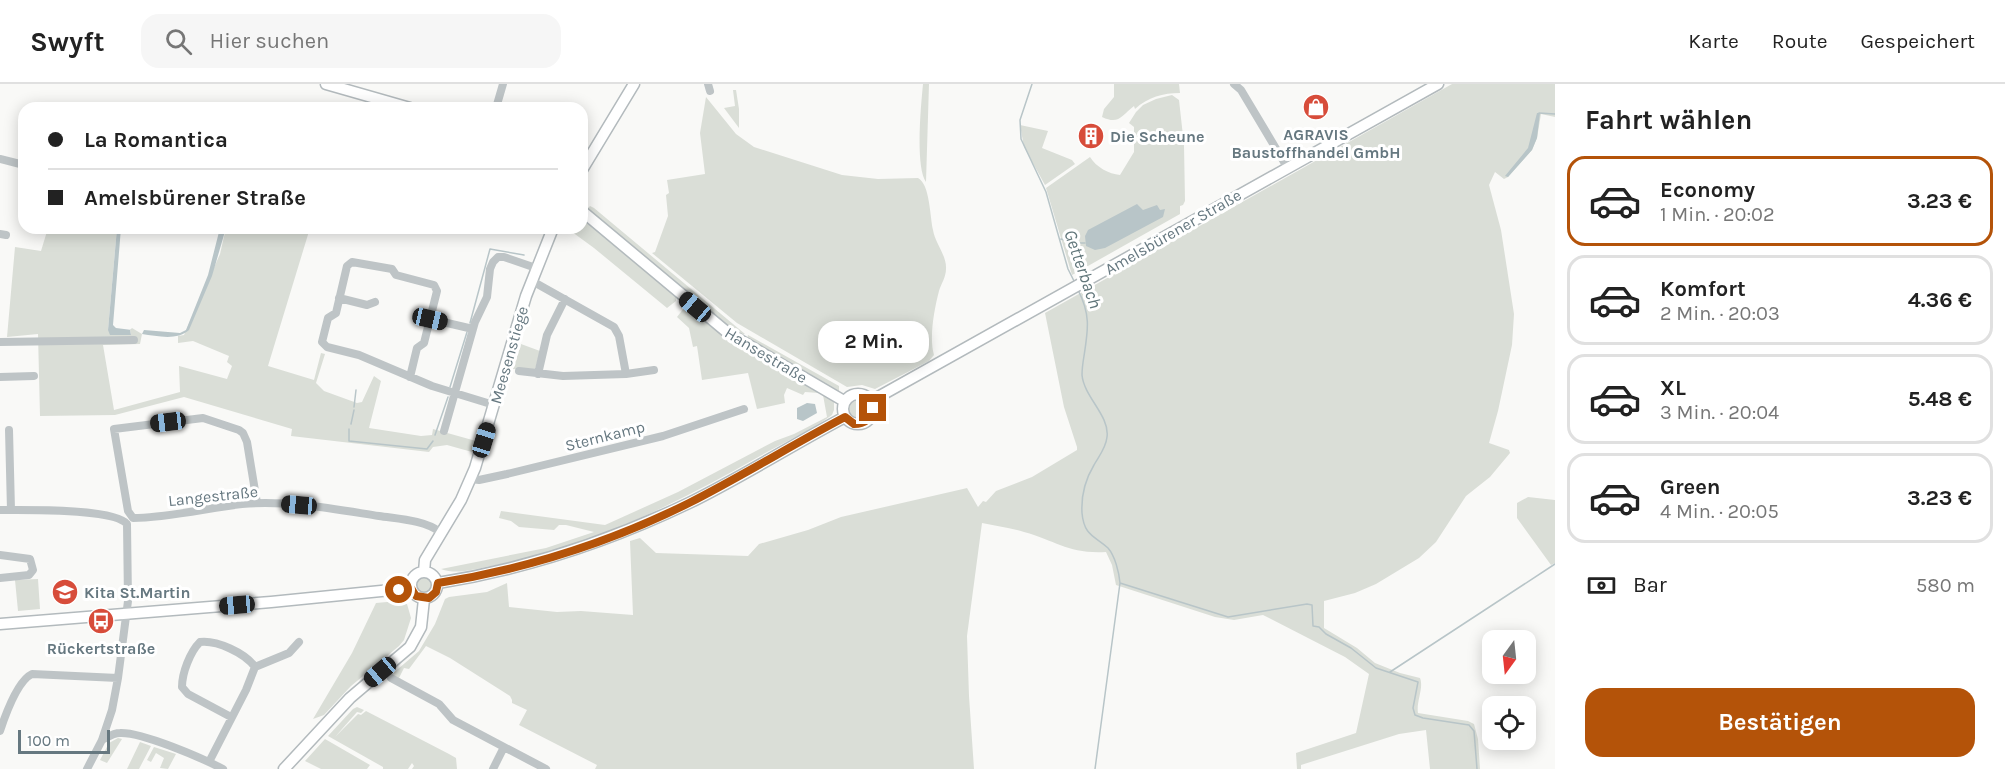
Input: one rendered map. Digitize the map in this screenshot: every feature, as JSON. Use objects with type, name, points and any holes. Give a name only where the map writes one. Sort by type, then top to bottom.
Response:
[{"type":"street","points":[[326,84],[389,102]]},
{"type":"street","points":[[498,102],[503,84]]},
{"type":"street","points":[[588,161],[634,84]]},
{"type":"street","points":[[1234,84],[1241,90],[1287,167]]},
{"type":"street","name":"Amelsbürener Straße","points":[[871,401],[1438,84]]},
{"type":"street","points":[[0,159],[18,164]]},
{"type":"street","name":"Hansestraße","points":[[588,216],[728,333],[844,401]]},
{"type":"street","name":"Meesenstiege","points":[[424,572],[425,560],[471,479],[531,281],[550,234]]},
{"type":"street","points":[[444,431],[473,328],[487,297],[493,262],[498,257],[504,257],[536,268]]},
{"type":"street","points":[[410,377],[417,348],[424,343],[437,291],[434,285],[396,275],[392,270],[375,265],[372,267],[352,262],[346,266],[336,313],[328,318],[322,342],[327,347],[359,355],[410,377],[454,394],[494,405]]},
{"type":"street","points":[[531,281],[617,330],[626,374]]},
{"type":"street","points":[[339,298],[367,305],[375,302]]},
{"type":"street","points":[[538,374],[547,335],[565,299]]},
{"type":"street","points":[[430,319],[473,328]]},
{"type":"street","points":[[0,342],[134,340]]},
{"type":"street","points":[[519,371],[587,376],[654,370]]},
{"type":"street","points":[[0,377],[34,376]]},
{"type":"street","points":[[863,394],[871,401],[872,412],[866,422],[854,424],[845,417],[842,409],[848,396],[863,394]]},
{"type":"street","name":"Sternkamp","points":[[471,479],[484,480],[663,436],[744,409]]},
{"type":"street","points":[[438,583],[538,562],[631,529],[712,491],[845,417]]},
{"type":"street","points":[[87,769],[102,740],[112,710],[128,601],[128,511],[114,429],[198,418],[209,419],[238,430],[246,437],[257,503]]},
{"type":"street","points":[[9,430],[11,510]]},
{"type":"street","name":"Langestraße","points":[[0,510],[84,513],[137,518],[257,503],[308,506],[369,515],[427,525],[440,532]]},
{"type":"street","points":[[0,555],[30,559],[33,570],[29,575],[0,578]]},
{"type":"street","points":[[420,572],[433,575],[438,583],[433,596],[424,599],[416,596],[411,588],[412,578],[420,572]]},
{"type":"street","points":[[0,624],[126,615],[411,588]]},
{"type":"street","points":[[284,769],[350,698],[410,647],[421,627],[424,599]]},
{"type":"street","points":[[231,717],[188,694],[182,687],[183,677],[194,650],[200,642],[211,642],[234,651],[249,660],[255,667]]},
{"type":"street","points":[[209,762],[255,667],[289,653],[299,642]]},
{"type":"street","points":[[0,731],[8,709],[26,677],[37,674],[118,678]]},
{"type":"street","points":[[391,678],[434,701],[453,720],[546,769]]},
{"type":"street","points":[[102,740],[112,735],[130,734],[170,747],[223,769]]},
{"type":"street","points":[[493,769],[504,747]]},
{"type":"shaded area","points":[[923,84],[929,84],[926,182],[920,149]]},
{"type":"shaded area","points":[[1114,84],[1179,84],[1180,93],[1150,99],[1135,109],[1134,106],[1120,118],[1112,120],[1102,117],[1104,109],[1114,97]]},
{"type":"shaded area","points":[[1452,84],[1555,84],[1555,117],[1541,114],[1537,138],[1532,150],[1508,177],[1504,179],[1495,172],[1489,185],[1501,230],[1514,314],[1512,345],[1489,443],[1509,450],[1510,453],[1490,477],[1466,496],[1436,542],[1419,558],[1376,584],[1355,593],[1324,601],[1324,628],[1357,648],[1375,663],[1420,678],[1418,713],[1474,724],[1478,739],[1480,769],[1430,769],[1426,730],[1399,734],[1301,765],[1301,769],[1297,769],[1296,753],[1356,733],[1369,674],[1345,657],[1263,615],[1234,620],[1215,617],[1116,585],[1112,565],[1106,552],[1072,549],[1024,532],[982,523],[967,636],[974,769],[595,769],[597,765],[519,725],[527,710],[512,703],[510,696],[450,658],[426,646],[409,669],[404,668],[399,678],[403,680],[391,675],[419,651],[435,624],[445,599],[449,597],[487,592],[507,583],[509,607],[557,612],[581,611],[633,615],[630,541],[640,538],[656,553],[748,556],[759,544],[808,530],[841,517],[967,488],[978,507],[996,491],[1032,477],[1077,450],[1064,407],[1045,313]]},
{"type":"shaded area","points":[[733,90],[736,90],[739,109],[739,128],[724,108],[735,106]]},
{"type":"shaded area","points":[[1172,95],[1179,100],[1184,145],[1185,201],[1180,206],[1180,214],[1072,275],[1046,188],[1090,157],[1103,169],[1120,175],[1134,152],[1134,127],[1129,123],[1136,112],[1143,105]]},
{"type":"shaded area","points":[[706,97],[736,134],[754,147],[842,175],[878,179],[918,178],[922,181],[927,194],[934,235],[946,264],[935,307],[932,340],[934,355],[929,361],[875,389],[862,385],[847,387],[737,323],[652,253],[655,252],[668,216],[667,180],[705,174],[700,133]]},
{"type":"shaded area","points":[[1537,113],[1540,113],[1537,138],[1532,150],[1508,177],[1505,176],[1528,148]]},
{"type":"shaded area","points":[[1020,125],[1048,131],[1042,148],[1072,160],[1075,164],[1045,185],[1024,147]]},
{"type":"shaded area","points":[[1137,204],[1143,210],[1157,205],[1160,210],[1165,209],[1163,217],[1105,248],[1095,250],[1086,246],[1085,236],[1088,230]]},
{"type":"shaded area","points":[[590,206],[594,208],[745,334],[738,336],[588,208]]},
{"type":"shaded area","points":[[588,222],[676,294],[676,301],[667,308],[575,234],[588,234]]},
{"type":"shaded area","points":[[46,234],[116,234],[108,330],[131,335],[132,328],[142,334],[140,344],[103,345],[114,410],[180,392],[179,366],[227,379],[232,366],[227,362],[229,356],[193,341],[178,343],[178,336],[184,335],[220,254],[225,234],[308,234],[268,366],[314,380],[321,353],[325,354],[316,383],[324,391],[357,403],[362,402],[374,376],[381,381],[369,428],[421,436],[432,435],[433,429],[476,441],[472,452],[447,445],[433,447],[429,452],[291,436],[292,429],[184,397],[115,415],[40,416],[38,334],[7,337],[15,247],[41,251]]},
{"type":"shaded area","points":[[116,234],[121,234],[113,325],[116,328],[132,330],[130,330],[131,335],[110,335],[108,330]]},
{"type":"shaded area","points":[[218,234],[224,234],[212,276],[189,330],[173,337],[142,334],[144,330],[180,333],[186,330],[208,275]]},
{"type":"shaded area","points":[[690,306],[834,400],[832,415],[696,491],[597,536],[527,558],[491,566],[460,571],[441,569],[546,548],[594,532],[566,525],[559,525],[554,530],[519,527],[511,521],[499,518],[501,511],[605,525],[678,492],[775,441],[827,417],[823,395],[819,393],[805,392],[803,395],[787,388],[784,395],[785,403],[757,409],[748,373],[702,380],[697,346],[693,347],[689,328],[677,317],[684,308]]},
{"type":"shaded area","points":[[748,335],[839,386],[839,392],[747,339]]},
{"type":"shaded area","points":[[521,344],[540,351],[535,370],[513,369]]},
{"type":"shaded area","points":[[854,397],[862,397],[869,404],[869,412],[862,419],[854,419],[847,412],[847,404]]},
{"type":"shaded area","points":[[807,403],[815,404],[817,413],[803,421],[797,419],[797,408]]},
{"type":"shaded area","points":[[1528,497],[1555,500],[1555,563],[1551,565],[1517,518],[1517,503]]},
{"type":"shaded area","points":[[424,576],[430,579],[433,585],[430,591],[424,594],[418,591],[415,585],[418,579]]},
{"type":"shaded area","points":[[38,579],[40,609],[18,611],[15,580]]},
{"type":"shaded area","points":[[398,601],[407,604],[411,618],[404,640],[351,686],[324,715],[313,719],[352,653],[376,603]]},
{"type":"shaded area","points":[[357,707],[364,710],[361,713],[357,712],[335,737],[358,714],[361,715],[366,711],[456,758],[457,769],[412,769],[414,766],[412,763],[408,769],[383,769],[328,736]]},
{"type":"shaded area","points":[[118,738],[122,739],[107,763],[100,760],[109,743]]},
{"type":"shaded area","points":[[325,739],[370,765],[367,769],[321,769],[305,761]]},
{"type":"shaded area","points":[[140,742],[151,746],[139,769],[127,769]]},
{"type":"shaded area","points":[[154,747],[176,754],[168,769],[160,768],[164,758],[156,753],[151,762],[147,760]]},
{"type":"waterway","name":"Getterbach","points":[[1032,84],[1020,120],[1021,139],[1046,192],[1068,269],[1075,283]]},
{"type":"waterway","points":[[1539,113],[1555,114]]},
{"type":"waterway","points":[[1061,239],[1073,243],[1085,243]]},
{"type":"waterway","points":[[470,323],[490,249],[524,255]]},
{"type":"waterway","name":"Getterbach","points":[[1078,290],[1087,315],[1087,338],[1082,375],[1087,391],[1107,429],[1105,445],[1084,488],[1083,521],[1091,535],[1108,548],[1113,555],[1120,583],[1095,769]]},
{"type":"waterway","points":[[450,387],[467,332]]},
{"type":"waterway","points":[[354,407],[356,390]]},
{"type":"waterway","points":[[435,435],[448,397]]},
{"type":"waterway","points":[[351,424],[354,410]]},
{"type":"waterway","points":[[349,429],[349,441],[427,449],[433,441]]},
{"type":"waterway","points":[[1390,672],[1555,564]]},
{"type":"waterway","points":[[1120,583],[1228,617],[1312,605],[1313,626],[1319,627],[1326,634],[1351,648],[1376,668],[1418,682],[1413,708],[1415,715],[1469,725],[1474,731],[1477,769]]},
{"type":"place","name":"AGRAVIS Baustoffhandel GmbH","points":[[1316,107]]},
{"type":"place","name":"Die Scheune","points":[[1091,136]]},
{"type":"place","name":"Kita St.Martin","points":[[65,592]]},
{"type":"place","name":"Rückertstraße","points":[[101,621]]},
{"type":"route","points":[[399,590],[411,588],[416,596],[429,598],[436,592],[438,583],[501,572],[603,541],[712,491],[845,417],[854,424],[866,422],[873,408]]}]
